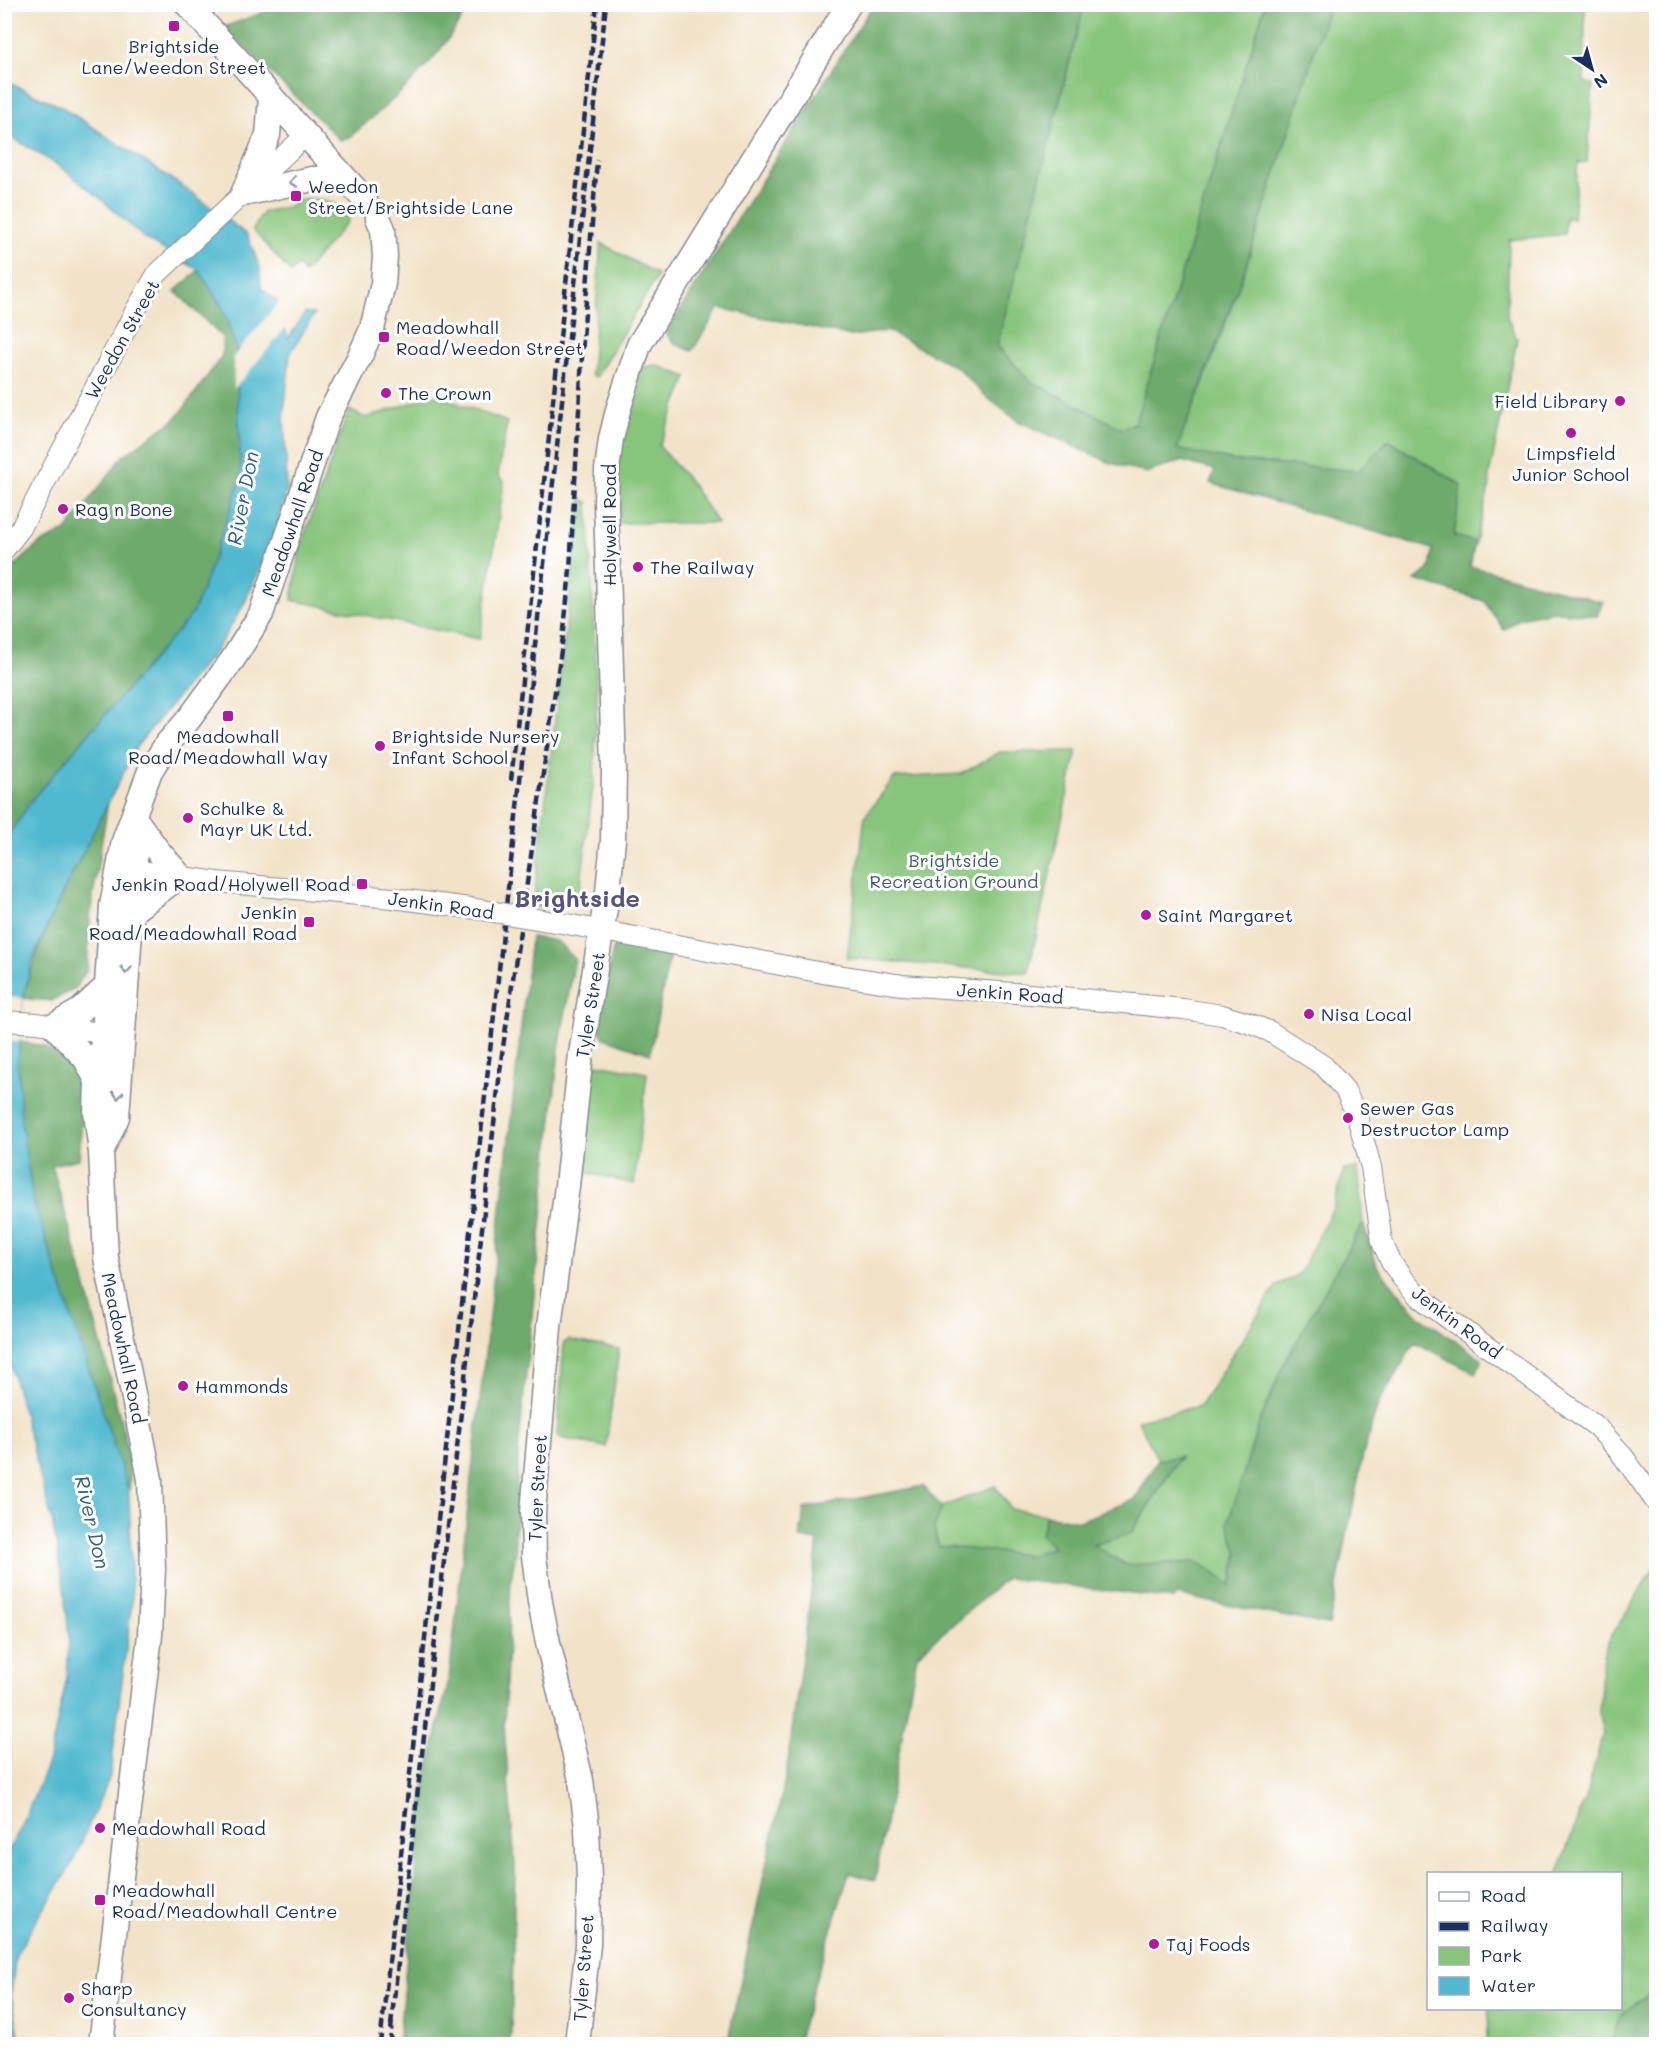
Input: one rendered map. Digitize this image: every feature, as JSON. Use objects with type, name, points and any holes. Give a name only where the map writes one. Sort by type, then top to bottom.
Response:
[{"type":"main road","name":"Meadowhall Road","points":[[101,2044],[150,1635],[153,1569],[150,1479],[105,1258],[101,1152],[96,1113],[97,1080],[113,1035],[131,912],[124,842],[138,813],[150,771],[166,745],[226,668],[261,614],[328,417],[372,330],[383,285],[386,256],[383,229],[372,209],[187,4]]},
{"type":"main road","name":"Holywell Road","points":[[602,929],[609,881],[614,799],[606,503],[611,439],[626,379],[639,345],[849,4]]},
{"type":"main road","points":[[237,200],[268,135],[272,97]]},
{"type":"main road","points":[[237,200],[312,179],[345,178]]},
{"type":"main road","points":[[131,912],[180,876],[158,851],[138,813]]},
{"type":"main road","name":"Meadowhall Road","points":[[101,1152],[117,1117],[113,1035],[106,987],[112,906],[127,869]]},
{"type":"main road","name":"Tyler Street","points":[[577,2044],[588,1945],[589,1880],[586,1828],[581,1780],[540,1602],[534,1556],[533,1512],[549,1327],[581,1054],[602,929]]},
{"type":"main road","points":[[97,1080],[85,1058],[46,1025],[80,1011],[106,987]]},
{"type":"street","name":"Weedon Street","points":[[4,550],[21,528],[138,306],[158,274],[306,135]]},
{"type":"street","name":"Jenkin Road","points":[[127,869],[217,882],[392,898],[470,908],[602,929],[677,946],[902,985],[1043,995],[1203,1012],[1248,1023],[1276,1035],[1324,1066],[1345,1090],[1357,1116],[1371,1167],[1382,1242],[1391,1262],[1402,1278],[1419,1297],[1597,1427],[1620,1452],[1656,1502]]},
{"type":"street","points":[[4,1021],[113,1035]]},
{"type":"green space","points":[[286,4],[469,5],[445,44],[415,78],[347,139],[340,140],[224,27]]},
{"type":"green space","points":[[873,5],[1084,5],[997,346],[1030,381],[1122,429],[1135,423],[1265,5],[1329,5],[1244,272],[1177,449],[1234,461],[1358,471],[1388,440],[1461,485],[1454,536],[1475,542],[1470,566],[1603,602],[1597,616],[1552,611],[1520,618],[1504,630],[1484,601],[1415,580],[1430,568],[1433,549],[1210,483],[1215,470],[1181,461],[1146,473],[1111,463],[1018,421],[985,396],[958,368],[888,331],[851,336],[719,308],[692,351],[673,343],[666,332]]},
{"type":"green space","points":[[1084,5],[1265,5],[1135,423],[1122,429],[1030,381],[997,346]]},
{"type":"green space","points":[[1329,5],[1585,5],[1584,82],[1593,84],[1587,162],[1578,163],[1573,218],[1565,218],[1565,234],[1509,240],[1507,317],[1517,339],[1489,476],[1490,484],[1475,542],[1454,536],[1358,471],[1234,461],[1176,449],[1243,275]]},
{"type":"green space","points":[[307,199],[331,202],[340,208],[349,220],[304,273],[298,265],[291,273],[253,230],[263,212],[295,205],[294,201]]},
{"type":"green space","points":[[601,243],[658,275],[596,377],[591,375]]},
{"type":"green space","points":[[199,270],[222,307],[236,347],[241,479],[206,581],[192,614],[34,797],[5,840],[5,575],[39,544],[66,531],[123,456],[175,419],[222,356],[223,338],[175,291]]},
{"type":"green space","points":[[656,365],[687,377],[659,446],[691,483],[717,523],[618,523],[616,487],[620,441],[634,379],[645,367]]},
{"type":"green space","points":[[435,395],[507,422],[498,475],[504,482],[480,639],[292,600],[301,545],[349,410],[366,418]]},
{"type":"green space","points":[[581,501],[588,501],[597,693],[594,779],[580,890],[557,909],[533,906]]},
{"type":"green space","name":"Brightside Recreation Ground","points":[[1077,751],[1028,973],[847,958],[865,816],[894,778],[961,774],[1000,752]]},
{"type":"green space","points":[[108,803],[91,908],[87,970],[75,988],[52,1001],[23,998],[49,922]]},
{"type":"green space","points":[[531,937],[557,941],[575,959],[559,1049],[518,1453],[516,1552],[511,1579],[504,1726],[515,1866],[511,2035],[509,2044],[398,2044],[424,1789],[449,1679]]},
{"type":"green space","points":[[617,943],[671,949],[650,1054],[604,1038],[598,1026],[613,950]]},
{"type":"green space","points":[[20,1042],[45,1046],[71,1067],[81,1079],[82,1119],[79,1159],[52,1165],[122,1426],[130,1466],[129,1491],[33,1200],[21,1121],[18,1065]]},
{"type":"green space","points":[[597,1064],[647,1073],[634,1184],[589,1173],[584,1169],[593,1068]]},
{"type":"green space","points":[[1358,1168],[1363,1223],[1284,1364],[1259,1424],[1228,1523],[1238,1554],[1231,1585],[1198,1562],[1126,1565],[1093,1545],[1131,1533],[1180,1457],[1158,1460],[1138,1420],[1200,1406],[1277,1285],[1299,1274],[1334,1206],[1344,1170]]},
{"type":"green space","points":[[1363,1223],[1378,1268],[1418,1315],[1482,1359],[1476,1374],[1415,1342],[1378,1404],[1363,1455],[1329,1625],[1176,1595],[1174,1599],[1007,1578],[917,1655],[875,1880],[849,1873],[797,2044],[727,2044],[786,1775],[818,1541],[800,1538],[804,1509],[923,1486],[942,1507],[934,1528],[938,1546],[1029,1555],[1053,1548],[1041,1534],[1046,1515],[1080,1521],[1135,1499],[1158,1460],[1180,1456],[1131,1533],[1093,1545],[1126,1565],[1198,1562],[1231,1585],[1238,1554],[1228,1523],[1259,1424],[1284,1364]]},
{"type":"green space","points":[[569,1340],[619,1349],[606,1447],[560,1438],[557,1433],[564,1343]]},
{"type":"green space","points":[[995,1486],[1011,1509],[1046,1515],[1041,1534],[1053,1548],[1029,1555],[938,1546],[934,1528],[942,1507]]},
{"type":"green space","points":[[1656,1565],[1656,1988],[1621,2015],[1610,2044],[1486,2044],[1489,2010],[1622,2010],[1622,1872],[1558,1872],[1589,1787],[1603,1733],[1599,1714],[1602,1667],[1607,1643]]},
{"type":"green space","points":[[1656,1988],[1656,2044],[1610,2044],[1621,2015]]},
{"type":"water","name":"River Don","points":[[5,81],[62,107],[187,189],[247,235],[260,268],[261,288],[277,301],[288,339],[305,313],[314,314],[290,354],[284,415],[287,489],[273,541],[243,606],[216,650],[137,746],[56,906],[32,961],[23,998],[18,1065],[21,1121],[33,1200],[129,1491],[132,1601],[110,1776],[73,1862],[16,1954],[11,1994],[21,2044],[5,2044],[5,1856],[22,1826],[49,1760],[67,1677],[69,1636],[64,1587],[52,1520],[5,1345],[5,840],[34,797],[192,614],[241,479],[236,347],[222,307],[199,270],[145,239],[100,198],[59,166],[5,133]]},
{"type":"pier","points":[[280,301],[287,326],[234,389],[233,357]]},
{"type":"pier","points":[[5,997],[23,998],[20,1042],[4,1041]]},
{"type":"railway","points":[[511,780],[597,4]]},
{"type":"railway","points":[[380,2044],[606,4]]},
{"type":"railway","points":[[391,2025],[502,1054],[564,630],[597,160]]},
{"type":"railway","points":[[390,2044],[392,2019]]},
{"type":"place","name":"Brightside Lane/Weedon Street","points":[[174,26]]},
{"type":"place","name":"Weedon Street/Brightside Lane","points":[[296,196]]},
{"type":"place","name":"Meadowhall Road/Weedon Street","points":[[384,337]]},
{"type":"place","name":"The Crown","points":[[386,393]]},
{"type":"place","name":"Field Library","points":[[1620,401]]},
{"type":"place","name":"Limpsfield Junior School","points":[[1571,433]]},
{"type":"place","name":"Rag n Bone","points":[[63,509]]},
{"type":"place","name":"The Railway","points":[[638,567]]},
{"type":"place","name":"Meadowhall Road/Meadowhall Way","points":[[228,716]]},
{"type":"place","name":"Brightside Nursery Infant School","points":[[380,746]]},
{"type":"place","name":"Schulke & Mayr UK Ltd.","points":[[188,818]]},
{"type":"place","name":"Jenkin Road/Holywell Road","points":[[362,884]]},
{"type":"place","name":"Saint Margaret","points":[[1146,915]]},
{"type":"place","name":"Jenkin Road/Meadowhall Road","points":[[309,922]]},
{"type":"place","name":"Nisa Local","points":[[1309,1014]]},
{"type":"place","name":"Sewer Gas Destructor Lamp","points":[[1348,1118]]},
{"type":"place","name":"Hammonds","points":[[183,1386]]},
{"type":"place","name":"Meadowhall Road","points":[[100,1828]]},
{"type":"place","name":"Meadowhall Road/Meadowhall Centre","points":[[100,1900]]},
{"type":"place","name":"Taj Foods","points":[[1154,1944]]},
{"type":"place","name":"Sharp Consultancy","points":[[69,1998]]},
{"type":"district","name":"Brightside","points":[[577,897]]}]
